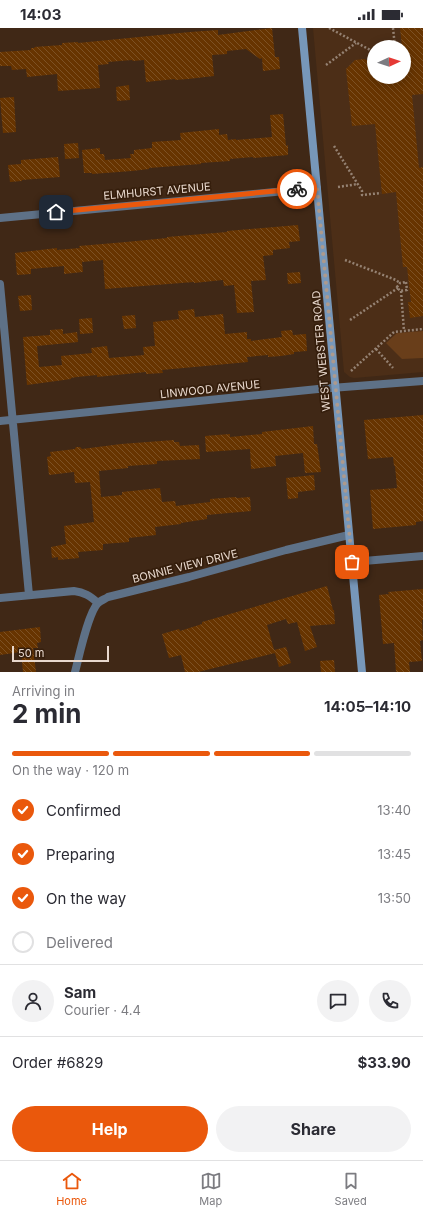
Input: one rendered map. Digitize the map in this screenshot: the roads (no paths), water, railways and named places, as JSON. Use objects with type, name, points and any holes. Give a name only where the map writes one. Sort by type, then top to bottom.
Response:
[{"type":"street","name":"WEST WEBSTER ROAD","points":[[302,28],[362,672]]},
{"type":"street","name":"ELMHURST AVENUE","points":[[0,218],[317,188]]},
{"type":"street","points":[[0,284],[29,595]]},
{"type":"street","name":"LINWOOD AVENUE","points":[[0,421],[336,388],[423,381]]},
{"type":"street","name":"BONNIE VIEW DRIVE","points":[[98,603],[115,595],[349,535]]},
{"type":"street","points":[[352,562],[423,556]]},
{"type":"street","points":[[0,598],[74,591],[83,592],[91,596],[98,603],[94,608],[88,625],[75,672]]}]
